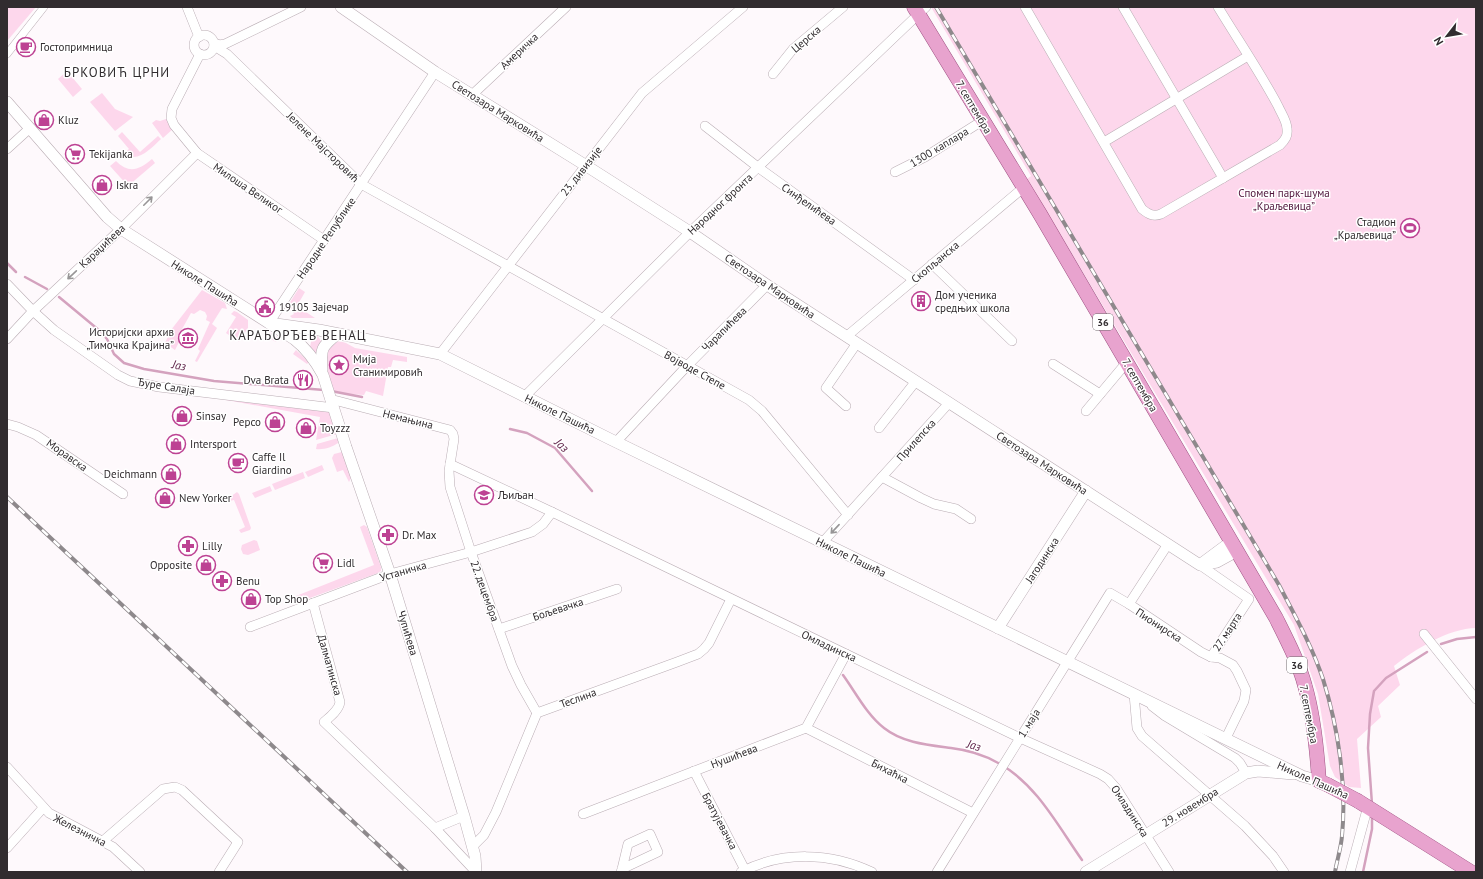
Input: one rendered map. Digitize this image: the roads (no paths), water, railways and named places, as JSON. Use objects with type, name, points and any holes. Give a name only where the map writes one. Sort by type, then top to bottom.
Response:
[{"type":"main road","name":"7. септембра","points":[[919,9],[982,121],[1024,188],[1127,362],[1288,641],[1302,675],[1324,783]]},
{"type":"main road","name":"Николе Пашића","points":[[1324,783],[1367,806],[1471,872]]},
{"type":"street","points":[[187,7],[199,37]]},
{"type":"street","points":[[214,44],[212,51],[209,53],[200,54],[196,50],[195,46],[196,40],[199,37],[208,36],[214,44],[225,44],[301,7]]},
{"type":"street","name":"Светозара Марковића","points":[[341,7],[435,72],[690,232],[767,286],[847,336],[1249,598]]},
{"type":"street","name":"Америчка","points":[[472,95],[565,7]]},
{"type":"street","name":"23. дивизије","points":[[440,354],[585,165],[646,89],[743,7]]},
{"type":"street","name":"Церска","points":[[773,74],[793,49],[843,7]]},
{"type":"street","points":[[1025,7],[1142,209],[1151,215],[1156,216],[1280,145],[1285,141],[1287,135],[1286,122],[1270,92],[1218,7]]},
{"type":"street","points":[[1123,7],[1223,178]]},
{"type":"street","points":[[7,54],[40,9]]},
{"type":"street","name":"Народног фронта","points":[[524,397],[602,318],[690,232],[759,168],[919,9]]},
{"type":"street","name":"Јелене Мајсторовић","points":[[214,44],[227,54],[361,184],[508,266]]},
{"type":"street","name":"Милоша Великог","points":[[200,54],[172,109],[171,118],[177,129],[197,153],[324,240]]},
{"type":"street","points":[[1104,142],[1248,56]]},
{"type":"street","name":"Народне Републике","points":[[269,323],[435,72]]},
{"type":"street","name":"Николе Пашића","points":[[7,102],[120,229],[269,323],[319,330],[440,354],[524,397],[822,543],[1068,661],[1302,776],[1324,783]]},
{"type":"street","name":"1300 каплара","points":[[895,172],[925,157],[982,121]]},
{"type":"street","name":"Синђелићева","points":[[705,126],[759,168],[914,280]]},
{"type":"street","points":[[7,149],[30,128]]},
{"type":"street","name":"Караџићева","points":[[7,339],[33,311],[120,229],[197,153]]},
{"type":"street","name":"Скопљанска","points":[[847,336],[1024,188]]},
{"type":"street","points":[[932,264],[1012,341]]},
{"type":"street","name":"Војводе Степе","points":[[508,266],[749,400],[757,406],[848,515]]},
{"type":"street","name":"Ђуре Салаја","points":[[7,284],[54,330],[118,375],[130,381],[159,387],[330,398]]},
{"type":"street","name":"Чарапићева","points":[[616,442],[687,366],[767,286]]},
{"type":"street","points":[[269,323],[294,339],[306,349],[315,360],[323,375]]},
{"type":"street","points":[[306,349],[308,339],[319,330],[323,340],[321,359],[323,375]]},
{"type":"street","points":[[323,347],[337,334]]},
{"type":"street","points":[[846,406],[826,388],[857,343]]},
{"type":"street","points":[[1086,411],[1127,362]]},
{"type":"street","points":[[1054,364],[1100,394]]},
{"type":"street","name":"Чупићева","points":[[323,375],[390,574],[464,816],[476,863],[476,872]]},
{"type":"street","points":[[879,428],[916,381]]},
{"type":"street","name":"Немањина","points":[[330,398],[450,430],[454,436],[450,464]]},
{"type":"street","name":"Прилепска","points":[[822,543],[949,403]]},
{"type":"street","name":"Моравска","points":[[7,424],[18,426],[36,434],[123,494]]},
{"type":"street","name":"Омладинска","points":[[450,464],[1020,738],[1100,774],[1108,779],[1116,788],[1169,872]]},
{"type":"street","name":"22. децембра","points":[[450,464],[448,476],[450,487],[471,552],[512,666],[520,685],[537,713]]},
{"type":"street","points":[[882,477],[921,498],[934,504],[956,509],[972,519]]},
{"type":"street","name":"Јагодинска","points":[[998,628],[1086,491]]},
{"type":"street","name":"Устаничка","points":[[250,627],[390,574],[471,552],[536,530],[544,524],[552,512]]},
{"type":"street","name":"Пионирска","points":[[1168,544],[1129,604],[1201,652],[1211,657]]},
{"type":"street","points":[[1200,565],[1234,546]]},
{"type":"street","name":"Бољевачка","points":[[498,629],[618,590]]},
{"type":"street","name":"1. маја","points":[[937,872],[1110,593],[1129,604]]},
{"type":"street","name":"27. марта","points":[[1226,738],[1244,701],[1246,690],[1233,665],[1220,658],[1211,657],[1249,598]]},
{"type":"street","name":"Теслина","points":[[537,713],[698,654],[709,643],[732,599]]},
{"type":"street","name":"Далматинска","points":[[313,603],[340,702],[340,706],[337,710],[324,722],[435,828]]},
{"type":"street","points":[[1424,634],[1476,699]]},
{"type":"street","points":[[806,728],[846,654]]},
{"type":"street","points":[[1134,694],[1137,728],[1140,733],[1245,826],[1273,856],[1284,872]]},
{"type":"street","name":"Николе Пашића","points":[[1148,700],[1164,716],[1235,758],[1246,773]]},
{"type":"street","points":[[472,847],[484,835],[496,812],[537,713]]},
{"type":"street","name":"Нушићева","points":[[583,814],[806,728]]},
{"type":"street","name":"Бихаћка","points":[[806,728],[974,813]]},
{"type":"street","name":"Железничка","points":[[7,767],[43,808],[55,817],[113,847],[140,872]]},
{"type":"street","name":"29. новембра","points":[[1086,872],[1246,773],[1258,771],[1302,776]]},
{"type":"street","name":"Братујевачка","points":[[694,772],[743,871]]},
{"type":"street","points":[[103,841],[163,789],[170,786],[175,787],[182,790],[238,842],[219,872]]},
{"type":"street","points":[[1350,872],[1367,806]]},
{"type":"street","points":[[7,848],[43,808]]},
{"type":"street","points":[[464,816],[435,828],[476,872]]},
{"type":"street","points":[[743,871],[776,860],[814,856],[837,859],[872,872]]},
{"type":"waterway","name":"Јаз","points":[[7,263],[16,272]]},
{"type":"waterway","name":"Јаз","points":[[25,277],[47,289]]},
{"type":"waterway","name":"Јаз","points":[[59,297],[100,331],[107,339],[114,354],[124,363],[144,369],[214,381],[324,390]]},
{"type":"waterway","name":"Јаз","points":[[331,391],[362,397]]},
{"type":"waterway","name":"Јаз","points":[[510,429],[527,433],[555,448],[592,491]]},
{"type":"waterway","points":[[1441,644],[1457,639],[1476,637]]},
{"type":"waterway","points":[[1372,804],[1368,748],[1370,714],[1374,691],[1386,678],[1427,652]]},
{"type":"waterway","name":"Јаз","points":[[843,675],[872,717],[891,733],[907,740],[976,753],[1000,764],[1013,773],[1025,783],[1046,807],[1082,860]]},
{"type":"waterway","points":[[1363,872],[1372,829],[1372,815]]},
{"type":"railway","points":[[936,7],[1279,585],[1308,643],[1323,679],[1333,717],[1340,756],[1343,817],[1341,840],[1335,872]]},
{"type":"railway","points":[[7,497],[407,872]]},
{"type":"place","name":"Гостопримница","points":[[26,47]]},
{"type":"place","name":"Kluz","points":[[44,120]]},
{"type":"place","name":"Tekijanka","points":[[75,154]]},
{"type":"place","name":"Iskra","points":[[102,185]]},
{"type":"place","name":"Стадион „Краљевица”","points":[[1410,228]]},
{"type":"place","name":"Дом ученика средњих школа","points":[[921,301]]},
{"type":"place","name":"19105 Зајечар","points":[[265,307]]},
{"type":"place","name":"Историјски архив „Тимочка Крајина”","points":[[188,338]]},
{"type":"place","name":"Мија Станимировић","points":[[339,365]]},
{"type":"place","name":"Dva Brata","points":[[303,380]]},
{"type":"place","name":"Sinsay","points":[[182,416]]},
{"type":"place","name":"Pepco","points":[[275,422]]},
{"type":"place","name":"Toyzzz","points":[[306,428]]},
{"type":"place","name":"Intersport","points":[[176,444]]},
{"type":"place","name":"Caffe Il Giardino","points":[[238,463]]},
{"type":"place","name":"Deichmann","points":[[171,474]]},
{"type":"place","name":"Љиљан","points":[[484,495]]},
{"type":"place","name":"New Yorker","points":[[165,498]]},
{"type":"place","name":"Dr. Max","points":[[388,535]]},
{"type":"place","name":"Lilly","points":[[188,546]]},
{"type":"place","name":"Lidl","points":[[323,563]]},
{"type":"place","name":"Opposite","points":[[206,565]]},
{"type":"place","name":"Benu","points":[[222,581]]},
{"type":"place","name":"Top Shop","points":[[251,599]]},
{"type":"district","name":"БРКОВИЋ ЦРНИ","points":[[117,72]]},
{"type":"district","name":"КАРАЂОРЂЕВ ВЕНАЦ","points":[[298,335]]},
{"type":"park label","name":"Спомен парк-шума „Краљевица”","points":[[1284,199]]}]
